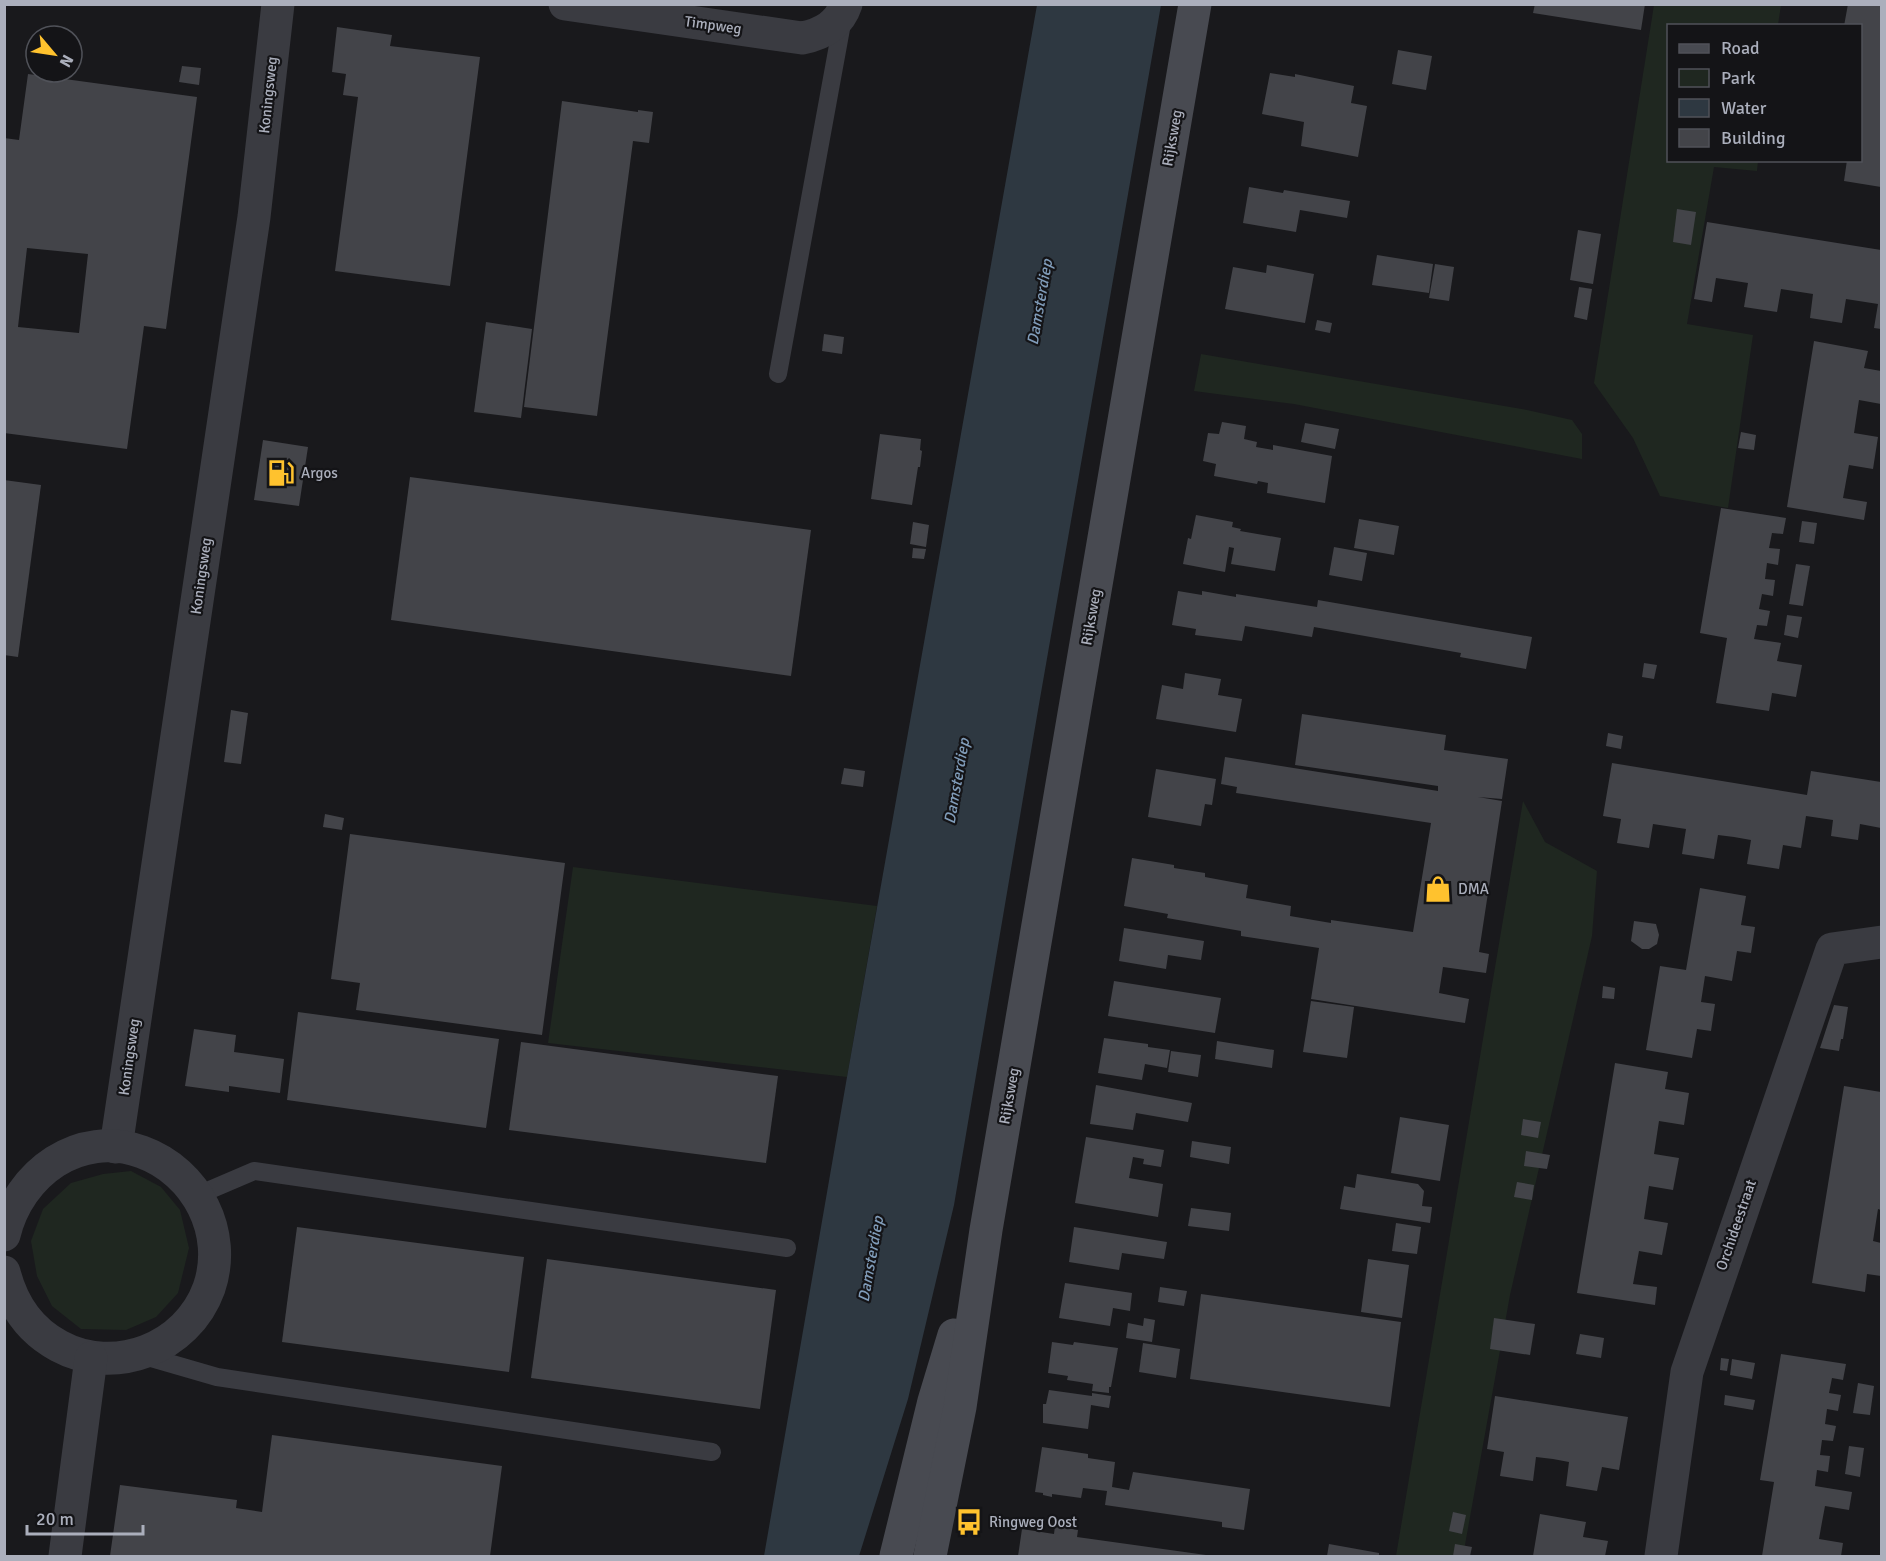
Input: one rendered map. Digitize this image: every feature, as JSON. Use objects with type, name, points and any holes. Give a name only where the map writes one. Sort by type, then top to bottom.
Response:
[{"type":"main road","name":"Rijksweg","points":[[930,1557],[960,1407],[986,1230],[1195,4]]},
{"type":"main road","name":"Rijksweg","points":[[896,1557],[934,1401],[986,1230]]},
{"type":"street","name":"Koningsweg","points":[[116,1147],[254,217],[278,4]]},
{"type":"street","name":"Timpweg","points":[[566,4],[802,38],[827,30],[837,21],[845,7]]},
{"type":"street","name":"Orchideestraat","points":[[1661,1557],[1687,1372],[1832,949],[1881,942]]},
{"type":"street","points":[[4,1235],[8,1218],[18,1197],[32,1179],[50,1164],[70,1154],[93,1148],[116,1147],[140,1152],[163,1161],[182,1177],[198,1195],[209,1217],[214,1241],[214,1266],[208,1289],[197,1311],[182,1330],[162,1344],[139,1354],[115,1359],[91,1358],[49,1341],[31,1326],[17,1308],[4,1272]]},
{"type":"street","points":[[65,1557],[91,1358]]},
{"type":"lane","points":[[778,374],[845,7]]},
{"type":"lane","points":[[198,1195],[254,1171],[787,1248]]},
{"type":"lane","points":[[139,1354],[217,1377],[712,1452]]},
{"type":"green space","points":[[1654,5],[1781,5],[1778,24],[1667,24],[1667,162],[1758,162],[1757,171],[1714,167],[1687,324],[1753,335],[1728,508],[1660,496],[1633,438],[1594,383]]},
{"type":"green space","points":[[1201,354],[1527,410],[1572,420],[1582,434],[1582,459],[1294,404],[1194,391]]},
{"type":"green space","points":[[1523,801],[1545,842],[1597,871],[1592,936],[1510,1295],[1463,1556],[1396,1556]]},
{"type":"green space","points":[[573,867],[877,906],[847,1077],[548,1043]]},
{"type":"green space","points":[[131,1171],[161,1187],[180,1210],[189,1248],[178,1293],[156,1317],[126,1330],[81,1329],[52,1306],[37,1276],[31,1241],[43,1209],[71,1183],[103,1174]]},
{"type":"water","name":"Damsterdiep","points":[[1037,5],[1161,5],[954,1205],[908,1399],[859,1556],[764,1556],[847,1077]]},
{"type":"building","points":[[1535,4],[1645,4],[1641,30],[1533,13]]},
{"type":"building","points":[[1848,4],[1881,4],[1881,187],[1844,181],[1847,162],[1862,162],[1862,24],[1844,24]]},
{"type":"building","points":[[337,27],[392,35],[390,46],[480,57],[450,286],[335,271],[358,97],[343,95],[346,74],[332,72]]},
{"type":"building","points":[[1398,50],[1432,56],[1426,90],[1392,84]]},
{"type":"building","points":[[182,66],[201,68],[199,85],[179,82]]},
{"type":"building","points":[[1270,73],[1295,77],[1295,74],[1354,86],[1351,103],[1367,106],[1358,157],[1301,146],[1304,122],[1262,114]]},
{"type":"building","points":[[84,82],[197,97],[166,329],[144,326],[127,449],[4,433],[4,138],[19,140],[27,84],[84,84]],"holes":[[[27,248],[88,254],[79,333],[18,327]]]},
{"type":"building","points":[[562,101],[638,112],[638,110],[653,112],[649,143],[633,141],[597,416],[524,407]]},
{"type":"building","points":[[1249,187],[1283,193],[1284,190],[1350,201],[1347,218],[1300,210],[1296,232],[1243,223]]},
{"type":"building","points":[[1677,209],[1696,212],[1691,245],[1673,242]]},
{"type":"building","points":[[1707,222],[1881,250],[1881,329],[1874,328],[1878,304],[1846,299],[1842,323],[1810,318],[1813,294],[1781,289],[1777,312],[1744,307],[1748,283],[1716,278],[1712,302],[1694,299]]},
{"type":"building","points":[[1578,230],[1601,234],[1593,284],[1570,280]]},
{"type":"building","points":[[1377,255],[1433,264],[1429,293],[1372,285]]},
{"type":"building","points":[[1435,264],[1454,267],[1449,301],[1429,298]]},
{"type":"building","points":[[1267,265],[1314,274],[1305,323],[1225,309],[1233,267],[1266,273]]},
{"type":"building","points":[[1579,287],[1592,289],[1587,320],[1574,317]]},
{"type":"building","points":[[1317,320],[1332,323],[1330,333],[1315,330]]},
{"type":"building","points":[[486,322],[532,329],[521,418],[474,412]]},
{"type":"building","points":[[824,334],[844,337],[842,354],[822,351]]},
{"type":"building","points":[[1814,341],[1868,351],[1864,368],[1881,371],[1881,404],[1859,400],[1854,433],[1878,437],[1873,469],[1849,465],[1843,498],[1867,502],[1864,520],[1787,507]]},
{"type":"building","points":[[1222,422],[1246,426],[1244,439],[1257,442],[1256,447],[1273,450],[1273,445],[1332,456],[1325,503],[1267,493],[1268,483],[1258,481],[1257,484],[1214,476],[1216,464],[1203,461],[1208,433],[1219,434]]},
{"type":"building","points":[[1305,423],[1339,429],[1335,449],[1301,442]]},
{"type":"building","points":[[1741,432],[1756,435],[1754,450],[1738,448]]},
{"type":"building","points":[[880,434],[921,439],[920,467],[918,467],[912,505],[871,499]]},
{"type":"building","name":"Argos","points":[[263,440],[308,447],[299,506],[254,500]]},
{"type":"building","points":[[410,477],[811,530],[791,676],[391,620]]},
{"type":"building","points":[[4,480],[41,485],[18,657],[4,655]]},
{"type":"building","points":[[1721,508],[1786,518],[1783,534],[1772,533],[1769,548],[1780,549],[1778,565],[1767,563],[1765,579],[1775,580],[1773,596],[1762,594],[1759,609],[1770,611],[1767,626],[1757,625],[1754,639],[1781,643],[1777,661],[1802,665],[1796,697],[1772,693],[1769,711],[1716,703],[1727,638],[1700,633]]},
{"type":"building","points":[[1196,515],[1233,522],[1232,527],[1241,529],[1240,531],[1281,538],[1275,571],[1231,564],[1234,548],[1229,547],[1225,572],[1183,564],[1188,538],[1191,539]]},
{"type":"building","points":[[1359,519],[1399,526],[1394,555],[1354,548]]},
{"type":"building","points":[[1802,521],[1817,523],[1814,544],[1799,542]]},
{"type":"building","points":[[913,522],[929,525],[926,547],[910,544]]},
{"type":"building","points":[[1334,547],[1367,553],[1362,581],[1329,575]]},
{"type":"building","points":[[913,548],[926,549],[924,559],[912,558]]},
{"type":"building","points":[[1796,564],[1810,566],[1803,606],[1789,604]]},
{"type":"building","points":[[1178,591],[1202,595],[1202,591],[1236,597],[1236,594],[1317,607],[1318,600],[1532,637],[1526,669],[1460,657],[1461,653],[1314,627],[1312,637],[1245,626],[1242,641],[1195,635],[1196,629],[1172,625]]},
{"type":"building","points":[[1787,615],[1802,617],[1798,638],[1784,635]]},
{"type":"building","points":[[1644,663],[1657,665],[1654,679],[1642,677]]},
{"type":"building","points":[[1185,673],[1221,679],[1218,695],[1242,699],[1236,732],[1156,719],[1162,685],[1183,689]]},
{"type":"building","points":[[231,710],[248,713],[241,764],[224,762]]},
{"type":"building","points":[[1302,714],[1446,735],[1444,750],[1508,759],[1502,799],[1478,797],[1502,801],[1479,952],[1489,954],[1486,973],[1443,967],[1439,993],[1469,999],[1465,1023],[1311,999],[1319,948],[1241,936],[1241,931],[1167,918],[1168,914],[1124,906],[1132,858],[1174,865],[1174,868],[1205,873],[1205,877],[1248,885],[1246,898],[1291,906],[1290,916],[1413,932],[1431,823],[1236,793],[1237,787],[1221,784],[1225,757],[1438,791],[1438,786],[1295,765]]},
{"type":"building","points":[[1608,733],[1623,736],[1621,749],[1606,746]]},
{"type":"building","points":[[1612,763],[1807,795],[1811,771],[1881,782],[1881,828],[1860,824],[1858,840],[1831,836],[1833,820],[1806,816],[1801,848],[1783,845],[1779,869],[1747,864],[1751,840],[1734,837],[1718,835],[1714,859],[1682,854],[1686,829],[1653,824],[1649,848],[1617,843],[1621,819],[1603,816]]},
{"type":"building","points":[[844,768],[865,771],[863,787],[841,784]]},
{"type":"building","points":[[1156,769],[1216,779],[1212,805],[1205,804],[1201,826],[1148,817]]},
{"type":"building","points":[[325,814],[344,818],[342,830],[323,827]]},
{"type":"building","points":[[350,834],[565,863],[542,1035],[356,1010],[360,983],[331,979]]},
{"type":"building","points":[[1700,888],[1746,896],[1741,925],[1755,927],[1751,953],[1737,951],[1732,981],[1705,976],[1701,1002],[1715,1004],[1711,1031],[1697,1029],[1692,1058],[1646,1050],[1660,966],[1686,970]]},
{"type":"building","points":[[1634,921],[1656,924],[1659,935],[1657,944],[1649,949],[1642,949],[1631,941]]},
{"type":"building","points":[[1124,928],[1204,941],[1201,960],[1168,955],[1166,969],[1119,961]]},
{"type":"building","points":[[1114,981],[1221,998],[1215,1033],[1108,1016]]},
{"type":"building","points":[[1603,986],[1615,988],[1614,999],[1602,998]]},
{"type":"building","points":[[1311,1001],[1354,1007],[1347,1058],[1303,1052]]},
{"type":"building","points":[[1834,1005],[1848,1007],[1839,1051],[1820,1048]]},
{"type":"building","points":[[298,1012],[499,1039],[486,1128],[287,1100]]},
{"type":"building","points":[[194,1029],[236,1035],[234,1052],[284,1059],[280,1093],[229,1086],[229,1092],[185,1086]]},
{"type":"building","points":[[1104,1038],[1148,1044],[1148,1047],[1170,1050],[1167,1068],[1145,1064],[1142,1080],[1098,1073]]},
{"type":"building","points":[[1217,1041],[1274,1050],[1272,1068],[1215,1059]]},
{"type":"building","points":[[521,1042],[778,1076],[766,1163],[509,1130]]},
{"type":"building","points":[[1171,1051],[1201,1055],[1198,1077],[1168,1072]]},
{"type":"building","points":[[1615,1063],[1668,1072],[1665,1089],[1689,1093],[1684,1125],[1659,1121],[1654,1154],[1679,1158],[1673,1190],[1649,1186],[1644,1219],[1668,1223],[1662,1255],[1639,1251],[1633,1284],[1657,1287],[1655,1305],[1577,1293]]},
{"type":"building","points":[[1096,1085],[1192,1103],[1188,1122],[1136,1113],[1133,1130],[1090,1124]]},
{"type":"building","points":[[1844,1086],[1881,1092],[1881,1210],[1878,1209],[1873,1241],[1881,1243],[1881,1276],[1867,1274],[1865,1292],[1812,1283]]},
{"type":"building","points":[[1400,1117],[1449,1125],[1440,1181],[1391,1173]]},
{"type":"building","points":[[1523,1119],[1541,1122],[1538,1138],[1521,1135]]},
{"type":"building","points":[[1086,1137],[1164,1150],[1161,1167],[1143,1164],[1144,1159],[1133,1157],[1129,1178],[1163,1184],[1158,1217],[1075,1203]]},
{"type":"building","points":[[1192,1141],[1231,1147],[1229,1164],[1190,1157]]},
{"type":"building","points":[[1526,1151],[1550,1155],[1547,1169],[1524,1166]]},
{"type":"building","points":[[1357,1174],[1418,1184],[1424,1191],[1422,1206],[1432,1207],[1430,1223],[1340,1209],[1344,1186],[1355,1188]]},
{"type":"building","points":[[1517,1182],[1534,1185],[1532,1200],[1514,1197]]},
{"type":"building","points":[[1191,1208],[1231,1213],[1229,1231],[1188,1226]]},
{"type":"building","points":[[1396,1223],[1421,1227],[1417,1254],[1392,1251]]},
{"type":"building","points":[[297,1227],[524,1257],[509,1372],[282,1342]]},
{"type":"building","points":[[1074,1227],[1167,1242],[1164,1259],[1122,1253],[1119,1270],[1069,1262]]},
{"type":"building","points":[[547,1259],[776,1290],[760,1409],[531,1378]]},
{"type":"building","points":[[1368,1259],[1409,1265],[1402,1318],[1361,1312]]},
{"type":"building","points":[[1065,1283],[1132,1293],[1130,1311],[1113,1308],[1110,1326],[1059,1318]]},
{"type":"building","points":[[1160,1287],[1187,1291],[1184,1306],[1158,1302]]},
{"type":"building","points":[[1201,1294],[1401,1322],[1390,1407],[1190,1379]]},
{"type":"building","points":[[1144,1318],[1155,1320],[1152,1342],[1126,1338],[1128,1323],[1143,1326]]},
{"type":"building","points":[[1494,1318],[1535,1324],[1530,1355],[1490,1349]]},
{"type":"building","points":[[1580,1334],[1604,1338],[1601,1358],[1576,1354]]},
{"type":"building","points":[[1052,1342],[1073,1345],[1074,1342],[1118,1348],[1109,1393],[1092,1391],[1093,1384],[1067,1380],[1068,1376],[1048,1373]]},
{"type":"building","points":[[1143,1343],[1180,1349],[1176,1378],[1139,1372]]},
{"type":"building","points":[[1781,1354],[1846,1364],[1843,1380],[1832,1378],[1829,1393],[1841,1395],[1838,1411],[1827,1409],[1825,1424],[1836,1426],[1833,1441],[1822,1440],[1820,1455],[1830,1456],[1828,1472],[1817,1470],[1815,1486],[1852,1492],[1849,1510],[1825,1506],[1819,1539],[1843,1543],[1841,1556],[1762,1556],[1774,1482],[1760,1480]]},
{"type":"building","points":[[1721,1358],[1729,1359],[1727,1371],[1720,1370]]},
{"type":"building","points":[[1732,1359],[1755,1363],[1752,1379],[1730,1375]]},
{"type":"building","points":[[1858,1383],[1874,1386],[1870,1415],[1853,1413]]},
{"type":"building","points":[[1049,1390],[1092,1396],[1092,1393],[1111,1396],[1109,1408],[1091,1405],[1088,1429],[1043,1423],[1043,1404],[1046,1404]]},
{"type":"building","points":[[1725,1395],[1755,1400],[1753,1410],[1724,1405]]},
{"type":"building","points":[[1495,1396],[1628,1417],[1619,1470],[1602,1467],[1597,1491],[1566,1486],[1569,1462],[1553,1459],[1536,1457],[1533,1481],[1500,1476],[1504,1452],[1487,1449]]},
{"type":"building","points":[[272,1435],[502,1466],[490,1556],[110,1556],[120,1485],[237,1500],[236,1508],[262,1512]]},
{"type":"building","points":[[1849,1446],[1864,1448],[1860,1477],[1845,1474]]},
{"type":"building","points":[[1042,1447],[1088,1454],[1088,1458],[1115,1462],[1112,1487],[1129,1490],[1133,1472],[1250,1489],[1244,1530],[1222,1527],[1222,1522],[1105,1505],[1107,1491],[1083,1488],[1081,1498],[1052,1494],[1052,1497],[1035,1492]]},
{"type":"building","points":[[1453,1512],[1466,1515],[1462,1534],[1449,1531]]},
{"type":"building","points":[[1540,1514],[1586,1522],[1583,1537],[1608,1541],[1605,1556],[1533,1556]]},
{"type":"building","points":[[1055,1526],[1078,1530],[1077,1537],[1206,1556],[1018,1556],[1022,1529],[1054,1534]]},
{"type":"building","points":[[1329,1544],[1379,1553],[1379,1556],[1327,1556]]},
{"type":"building","points":[[1455,1544],[1472,1547],[1470,1556],[1453,1556]]},
{"type":"place","name":"Argos","points":[[281,473]]},
{"type":"place","name":"DMA","points":[[1438,889]]},
{"type":"place","name":"Ringweg Oost","points":[[969,1522]]}]
